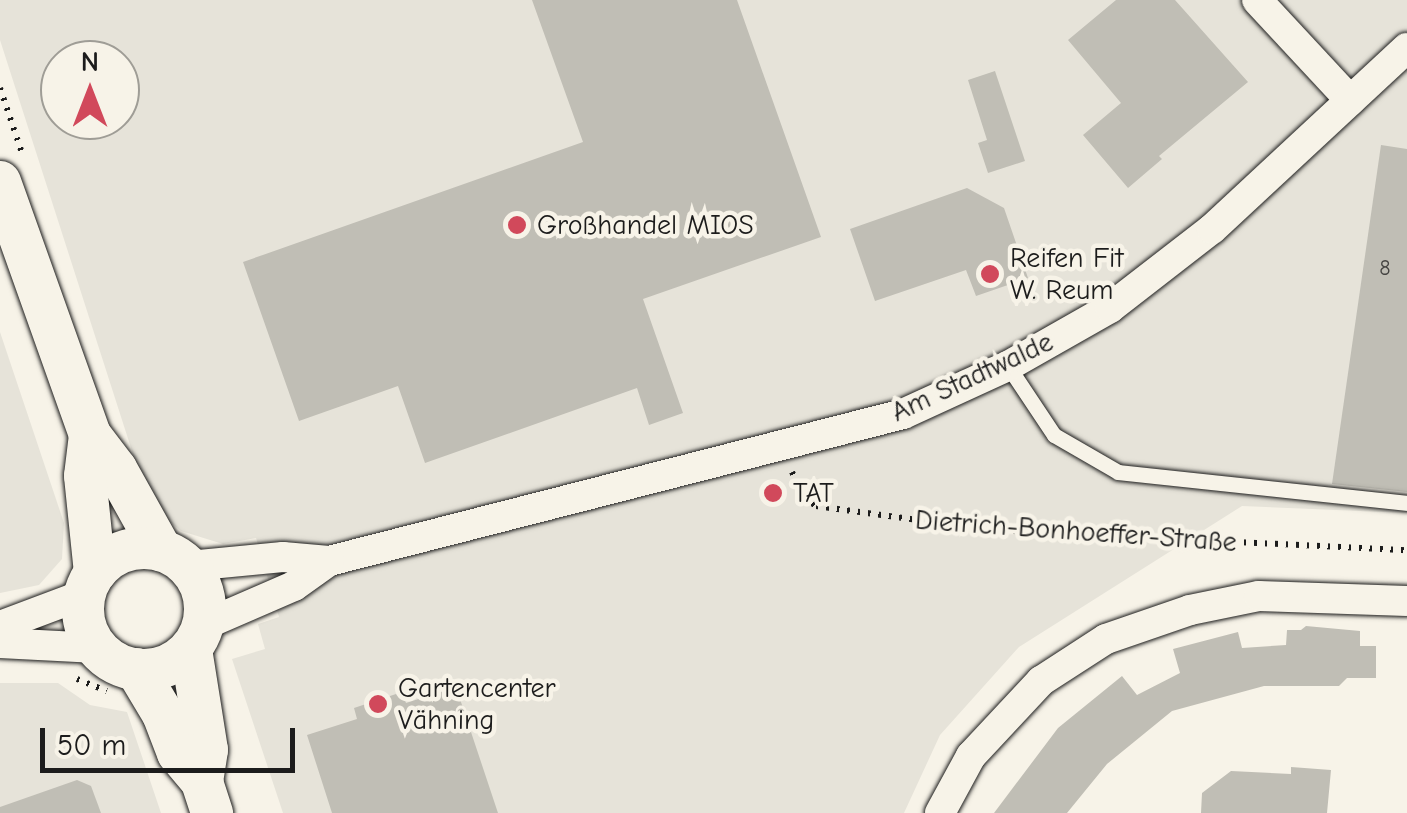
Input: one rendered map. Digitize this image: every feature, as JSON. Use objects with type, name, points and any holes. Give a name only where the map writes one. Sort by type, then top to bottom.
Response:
[{"type":"main road","points":[[0,182],[90,436],[175,558],[201,584],[206,604],[197,637],[207,797]]},
{"type":"main road","points":[[90,436],[85,476],[90,583],[83,612],[82,660],[108,658],[163,714],[178,753],[207,797]]},
{"type":"main road","points":[[90,583],[124,551],[175,558]]},
{"type":"main road","points":[[130,682],[175,662],[197,637]]},
{"type":"street","points":[[1257,0],[1350,100]]},
{"type":"street","name":"Am Stadtwalde","points":[[197,637],[294,586],[329,562],[904,414],[1008,366],[1110,308],[1212,229],[1407,48]]},
{"type":"street","name":"Am Stadtwalde","points":[[175,558],[282,557],[329,562]]},
{"type":"street","points":[[0,626],[90,583]]},
{"type":"street","name":"Dietrich-Bonhoeffer-Straße","points":[[940,813],[971,756],[1041,681],[1106,639],[1190,610],[1259,596],[1407,601]]},
{"type":"street","points":[[0,643],[82,660]]},
{"type":"lane","points":[[1008,366],[1054,435],[1118,472],[1407,502]]},
{"type":"path","name":"Dietrich-Bonhoeffer-Straße","points":[[785,446],[795,484],[804,497],[830,509],[992,530],[1407,550]]},
{"type":"path","points":[[82,660],[92,689],[130,682]]},
{"type":"shaded area","points":[[0,0],[1407,0],[1407,513],[1242,506],[1019,647],[940,735],[904,813],[283,813],[232,659],[265,649],[258,624],[279,617],[256,538],[223,544],[181,531],[149,504],[0,40]]},
{"type":"shaded area","points":[[0,332],[64,523],[62,559],[39,585],[0,593]]},
{"type":"shaded area","points":[[0,683],[58,683],[90,705],[127,712],[161,813],[0,813]]},
{"type":"building","points":[[532,0],[737,0],[821,237],[643,299],[683,413],[649,425],[637,388],[425,463],[398,386],[299,421],[243,262],[583,142]]},
{"type":"building","points":[[1116,0],[1175,0],[1248,82],[1159,156],[1162,159],[1128,188],[1083,135],[1121,103],[1068,40]]},
{"type":"building","points":[[995,71],[1025,161],[988,173],[978,143],[987,140],[968,80]]},
{"type":"building","points":[[1381,145],[1407,149],[1407,492],[1332,484]]},
{"type":"building","points":[[967,188],[1004,208],[1028,278],[976,296],[966,270],[875,301],[850,229]]},
{"type":"building","points":[[1306,626],[1360,631],[1360,646],[1376,646],[1376,678],[1347,678],[1339,686],[1264,686],[1172,711],[1107,764],[1067,813],[994,813],[1058,728],[1122,676],[1137,695],[1180,673],[1173,649],[1238,632],[1242,648],[1286,645],[1287,630]]},
{"type":"building","points":[[456,687],[498,813],[332,813],[307,735],[357,719],[354,708],[402,692],[406,703]]},
{"type":"building","points":[[1291,767],[1331,770],[1327,813],[1201,813],[1202,793],[1231,771],[1291,774]]},
{"type":"building","points":[[77,780],[91,786],[101,813],[0,813],[0,807]]},
{"type":"place","name":"Großhandel MIOS","points":[[517,225]]},
{"type":"place","name":"Reifen Fit W. Reum","points":[[990,274]]},
{"type":"place","name":"TAT","points":[[773,493]]},
{"type":"place","name":"Gartencenter Vähning","points":[[378,704]]}]
